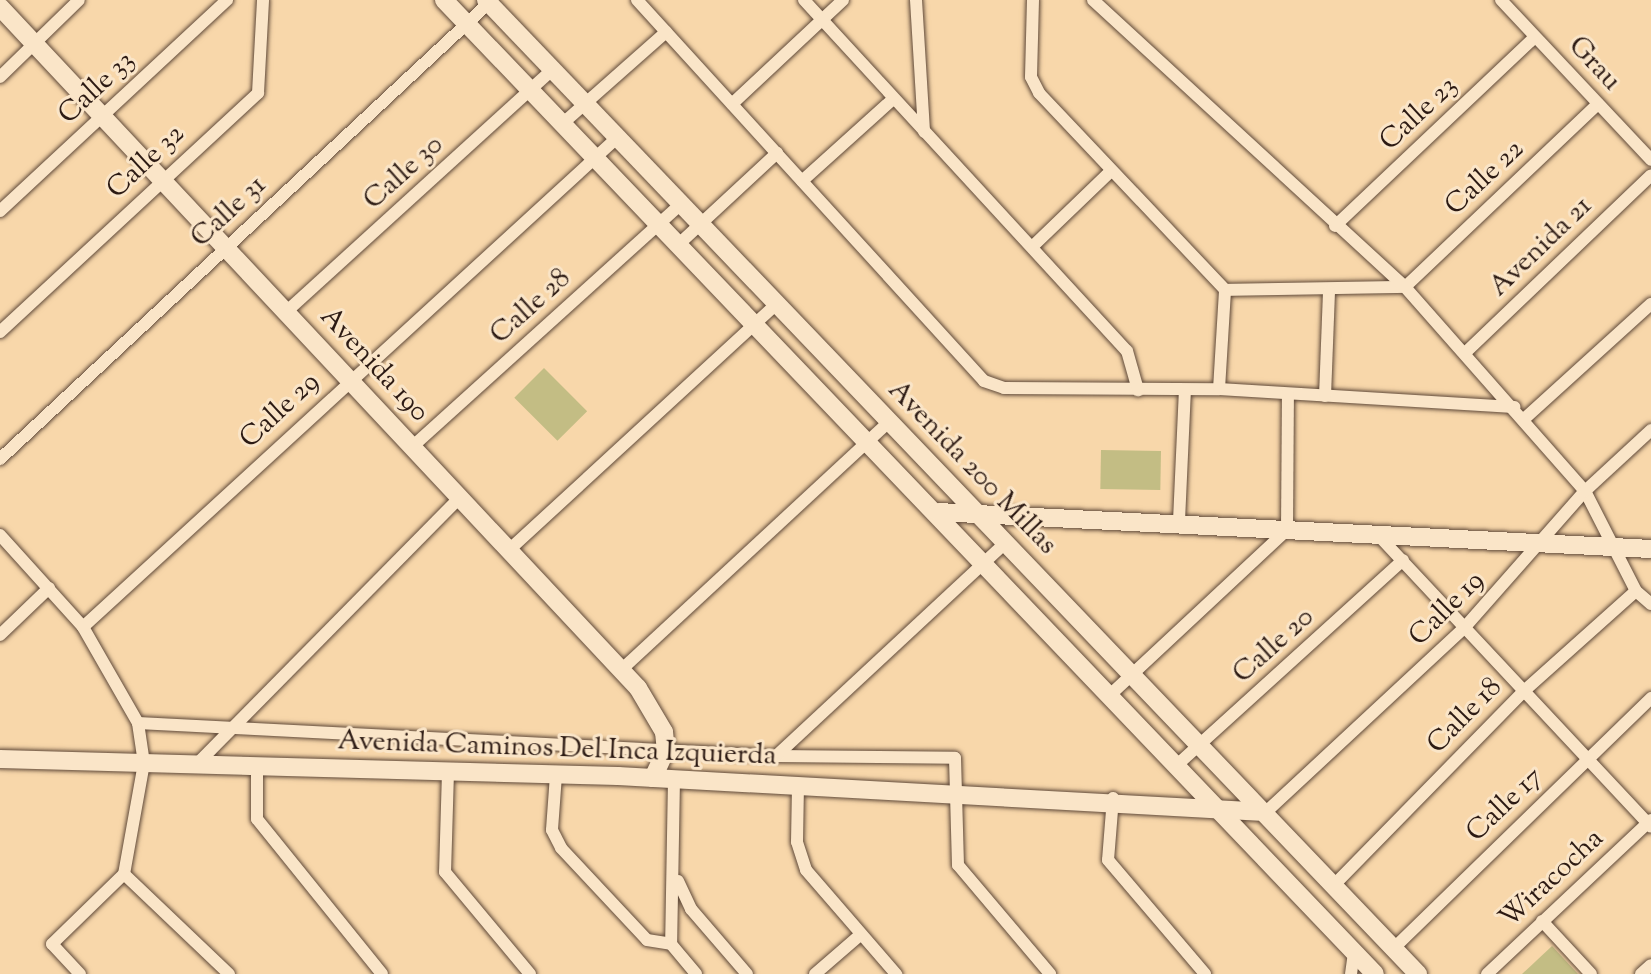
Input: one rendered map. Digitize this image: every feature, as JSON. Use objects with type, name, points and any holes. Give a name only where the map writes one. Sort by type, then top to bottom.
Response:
[{"type":"main road","name":"Avenida 200 Millas","points":[[444,0],[985,561],[1375,974]]},
{"type":"main road","name":"Avenida 200 Millas","points":[[489,1],[975,513],[1336,883],[1418,974]]},
{"type":"main road","name":"Avenida 190","points":[[0,7],[621,670],[659,718],[666,750]]},
{"type":"main road","points":[[938,512],[1179,521],[1379,536],[1651,549]]},
{"type":"main road","points":[[653,778],[666,750]]},
{"type":"main road","name":"Avenida Caminos Del Inca Izquierda","points":[[0,759],[653,778],[1113,798],[1266,812]]},
{"type":"street","points":[[0,77],[79,0]]},
{"type":"street","name":"Calle 33","points":[[0,211],[227,0]]},
{"type":"street","name":"Calle 32","points":[[0,332],[258,93],[263,0]]},
{"type":"street","points":[[637,0],[984,381],[1004,388],[1219,389],[1514,407]]},
{"type":"street","points":[[804,0],[1127,351],[1138,390]]},
{"type":"street","points":[[732,104],[843,0]]},
{"type":"street","points":[[916,0],[924,132]]},
{"type":"street","points":[[1033,0],[1034,85],[1225,290],[1329,292],[1405,287]]},
{"type":"street","points":[[1093,0],[1335,226],[1405,287],[1585,491],[1611,548],[1636,591],[1651,604]]},
{"type":"street","name":"Grau","points":[[1501,0],[1651,160]]},
{"type":"street","name":"Calle 31","points":[[0,459],[467,25],[489,1]]},
{"type":"street","points":[[562,124],[666,32]]},
{"type":"street","name":"Calle 23","points":[[1335,226],[1535,37]]},
{"type":"street","name":"Calle 30","points":[[286,312],[553,69]]},
{"type":"street","points":[[802,181],[893,99]]},
{"type":"street","name":"Calle 22","points":[[1405,287],[1598,104]]},
{"type":"street","name":"Calle 29","points":[[83,627],[619,136]]},
{"type":"street","points":[[679,244],[777,153]]},
{"type":"street","points":[[1033,246],[1111,171]]},
{"type":"street","name":"Avenida 21","points":[[1465,353],[1651,175]]},
{"type":"street","name":"Calle 28","points":[[412,447],[683,202]]},
{"type":"street","points":[[1219,389],[1225,290]]},
{"type":"street","points":[[1325,396],[1329,292]]},
{"type":"street","points":[[509,550],[778,303]]},
{"type":"street","points":[[1523,420],[1651,304]]},
{"type":"street","points":[[1179,521],[1185,390]]},
{"type":"street","points":[[1110,695],[1287,530],[1288,394]]},
{"type":"street","points":[[621,670],[889,422]]},
{"type":"street","name":"Calle 19","points":[[1266,812],[1465,627],[1543,545],[1585,491],[1651,430]]},
{"type":"street","points":[[196,765],[460,497]]},
{"type":"street","points":[[0,535],[83,627],[138,723],[144,763],[124,874],[52,944],[80,974]]},
{"type":"street","points":[[1379,536],[1650,823]]},
{"type":"street","points":[[776,756],[1005,543]]},
{"type":"street","name":"Calle 20","points":[[1177,765],[1403,560]]},
{"type":"street","points":[[0,635],[49,588]]},
{"type":"street","name":"Calle 18","points":[[1336,883],[1524,691],[1636,591]]},
{"type":"street","name":"Calle 17","points":[[1394,948],[1651,698]]},
{"type":"street","name":"Avenida Caminos Del Inca Izquierda","points":[[138,723],[776,756],[955,758],[955,791]]},
{"type":"street","points":[[257,767],[257,819],[382,974]]},
{"type":"street","points":[[448,772],[445,872],[530,974]]},
{"type":"street","points":[[556,775],[552,830],[561,848],[647,940],[671,944],[696,974]]},
{"type":"street","points":[[671,944],[677,878],[674,779]]},
{"type":"street","points":[[798,785],[800,857],[860,935],[896,974]]},
{"type":"street","points":[[955,791],[963,875],[1050,974]]},
{"type":"street","points":[[1113,798],[1108,860],[1205,974]]},
{"type":"street","name":"Wiracocha","points":[[1487,974],[1650,823]]},
{"type":"street","points":[[124,874],[229,974]]},
{"type":"street","points":[[677,878],[691,909],[747,974]]},
{"type":"street","points":[[1542,921],[1591,974]]},
{"type":"street","points":[[815,974],[860,935]]},
{"type":"street","points":[[1351,974],[1354,953]]},
{"type":"street","points":[[1641,974],[1651,965]]},
{"type":"shaded area","points":[[544,368],[587,411],[557,441],[514,398]]},
{"type":"shaded area","points":[[1101,450],[1161,451],[1160,490],[1100,489]]},
{"type":"shaded area","points":[[1552,946],[1578,974],[1522,974]]}]
